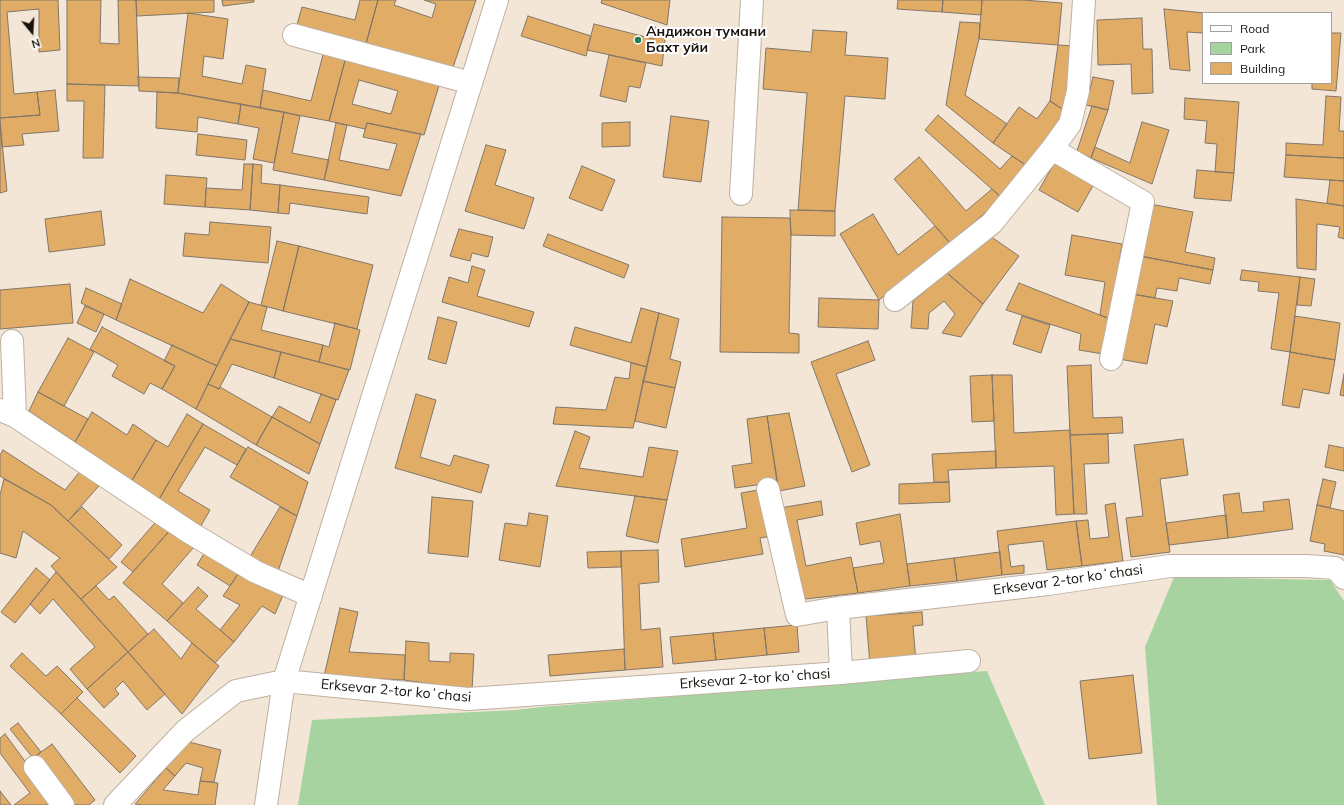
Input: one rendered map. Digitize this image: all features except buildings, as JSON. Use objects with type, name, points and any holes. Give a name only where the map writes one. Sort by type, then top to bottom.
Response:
[{"type":"street","points":[[266,805],[284,681],[497,0]]},
{"type":"street","points":[[741,194],[752,0]]},
{"type":"street","points":[[894,300],[992,223],[1052,149],[1070,124],[1078,91],[1084,0]]},
{"type":"street","points":[[294,35],[471,83]]},
{"type":"street","points":[[1052,149],[1143,202],[1111,359]]},
{"type":"street","points":[[12,341],[7,413],[189,532],[256,572],[311,596]]},
{"type":"street","points":[[768,488],[797,615],[838,608]]},
{"type":"street","name":"Erksevar 2-tor koʻchasi","points":[[115,805],[185,731],[236,691],[284,681],[468,699],[841,673],[838,608],[1048,584],[1170,566],[1306,566],[1335,568],[1344,578]]},
{"type":"street","points":[[841,673],[969,661]]},
{"type":"street","points":[[35,766],[63,805]]},
{"type":"green space","points":[[1174,577],[1330,580],[1344,601],[1344,805],[1157,805],[1145,647]]},
{"type":"green space","points":[[987,671],[1045,805],[298,805],[312,720],[516,710]]},
{"type":"place","name":"Андижон тумани Бахт уйи","points":[[638,40]]}]
